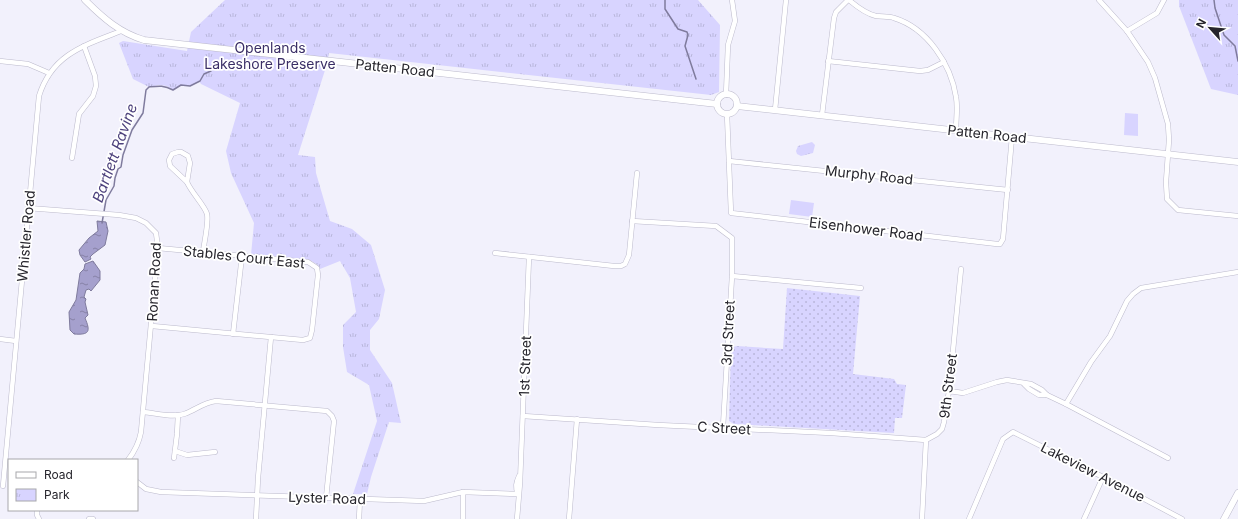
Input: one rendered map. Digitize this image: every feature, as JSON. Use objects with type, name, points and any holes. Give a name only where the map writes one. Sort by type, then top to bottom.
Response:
[{"type":"street","name":"Patten Road","points":[[85,0],[98,13],[121,31],[144,40],[717,104]]},
{"type":"street","points":[[726,94],[728,45],[734,22],[732,0]]},
{"type":"street","points":[[776,110],[786,0]]},
{"type":"street","points":[[822,115],[834,18],[836,12],[849,0],[855,5],[874,15],[894,18],[916,29],[937,49],[948,69],[956,97],[956,131]]},
{"type":"street","points":[[1099,0],[1127,31],[1148,62],[1156,78],[1168,124],[1166,182],[1167,199],[1178,210],[1238,216]]},
{"type":"street","points":[[1127,31],[1157,13],[1164,0]]},
{"type":"street","name":"Whistler Road","points":[[2,486],[28,208],[41,88],[49,73],[74,50],[121,31]]},
{"type":"street","points":[[72,158],[79,114],[93,96],[96,86],[95,76],[84,46]]},
{"type":"street","points":[[0,61],[28,64],[49,73]]},
{"type":"street","points":[[828,61],[920,71],[928,70],[944,62]]},
{"type":"street","points":[[726,94],[735,98],[737,106],[733,112],[727,114],[722,113],[719,110],[717,104],[720,98],[726,94]]},
{"type":"street","name":"Patten Road","points":[[737,106],[1238,162]]},
{"type":"street","points":[[727,114],[730,161]]},
{"type":"street","points":[[1008,190],[1012,137]]},
{"type":"street","points":[[187,182],[190,163],[188,156],[181,152],[172,154],[169,160],[170,166],[187,182],[191,192],[207,214],[203,252]]},
{"type":"street","name":"Murphy Road","points":[[730,161],[1008,190]]},
{"type":"street","name":"Eisenhower Road","points":[[730,161],[731,213],[997,244],[1000,244],[1002,239],[1008,190]]},
{"type":"street","points":[[495,253],[622,266],[626,264],[629,255],[637,173]]},
{"type":"street","name":"Ronan Road","points":[[28,208],[119,215],[136,218],[150,226],[156,234],[158,248],[142,432],[139,444],[129,459]]},
{"type":"street","name":"3rd Street","points":[[632,221],[716,226],[732,238],[732,276],[723,427]]},
{"type":"street","name":"Stables Court East","points":[[158,248],[308,262],[313,265],[316,268],[318,275],[310,338],[298,340],[271,337]]},
{"type":"street","points":[[233,334],[242,256]]},
{"type":"street","name":"1st Street","points":[[516,519],[520,475],[529,257]]},
{"type":"street","name":"9th Street","points":[[926,440],[938,434],[942,429],[944,422],[949,391],[961,269]]},
{"type":"street","points":[[1066,404],[1091,362],[1110,336],[1127,301],[1133,294],[1141,288],[1238,272]]},
{"type":"street","points":[[732,276],[862,288]]},
{"type":"street","points":[[152,326],[271,337],[256,519]]},
{"type":"street","points":[[0,339],[16,341]]},
{"type":"street","points":[[949,391],[963,393],[1007,380],[1024,384],[1029,390],[1040,395],[1047,395],[1066,404],[1168,458]]},
{"type":"street","points":[[144,412],[178,415],[203,404],[216,401],[330,413],[334,421],[326,498]]},
{"type":"street","points":[[174,458],[178,415]]},
{"type":"street","name":"C Street","points":[[522,416],[658,425],[831,433],[926,440]]},
{"type":"street","points":[[569,519],[576,419]]},
{"type":"street","name":"Lakeview Avenue","points":[[969,519],[1004,438],[1012,432],[1103,477],[1182,519]]},
{"type":"street","points":[[922,519],[926,440]]},
{"type":"street","points":[[175,451],[188,454],[215,452]]},
{"type":"street","points":[[1084,519],[1103,477]]},
{"type":"street","name":"Lyster Road","points":[[138,483],[146,488],[161,492],[424,501],[463,492],[518,494]]},
{"type":"street","points":[[463,492],[463,519]]},
{"type":"street","points":[[1224,519],[1238,493]]},
{"type":"street","points":[[359,519],[360,499]]},
{"type":"green space","name":"Openlands Lakeshore Preserve","points":[[225,0],[698,0],[720,25],[719,92],[711,95],[329,53],[326,67],[298,155],[315,157],[316,173],[330,221],[352,229],[371,245],[385,290],[379,319],[370,330],[370,350],[392,383],[401,423],[389,422],[367,494],[353,494],[377,421],[369,385],[347,372],[343,347],[343,325],[356,312],[350,278],[340,261],[320,269],[318,265],[310,260],[251,255],[254,223],[231,173],[226,151],[240,103],[201,84],[199,81],[190,86],[181,85],[173,90],[167,86],[159,85],[149,87],[133,79],[119,43],[123,41],[187,51],[191,32]]},
{"type":"green space","points":[[1179,0],[1238,0],[1238,95],[1211,89],[1179,6]]},
{"type":"green space","points":[[1125,113],[1138,114],[1138,136],[1124,135]]},
{"type":"green space","points":[[812,142],[815,145],[813,153],[801,156],[797,154],[796,151],[798,146]]},
{"type":"green space","points":[[791,200],[814,203],[812,217],[789,214]]},
{"type":"green space","points":[[787,288],[860,296],[853,374],[894,379],[897,384],[906,385],[902,418],[895,418],[894,433],[734,424],[729,421],[731,350],[733,347],[737,346],[783,349]]},
{"type":"water","points":[[97,221],[106,222],[108,231],[105,245],[90,257],[91,259],[85,262],[80,255],[79,250],[89,238],[98,231]]},
{"type":"water","points":[[93,261],[100,271],[100,280],[91,291],[89,289],[86,290],[84,297],[86,299],[85,302],[88,315],[85,318],[88,329],[86,333],[74,334],[70,330],[69,312],[76,300],[80,273],[84,269],[85,264]]},
{"type":"waterway","points":[[665,0],[665,9],[678,29],[687,32],[688,35],[685,46],[696,79]]},
{"type":"waterway","points":[[1214,0],[1215,8],[1224,35],[1235,46],[1238,61]]},
{"type":"waterway","name":"Bartlett Ravine","points":[[102,223],[106,200],[114,186],[115,178],[118,169],[121,167],[123,155],[132,130],[143,113],[146,90],[149,87],[155,86],[170,88],[173,90],[181,85],[190,86],[200,81],[204,74],[211,71]]}]
